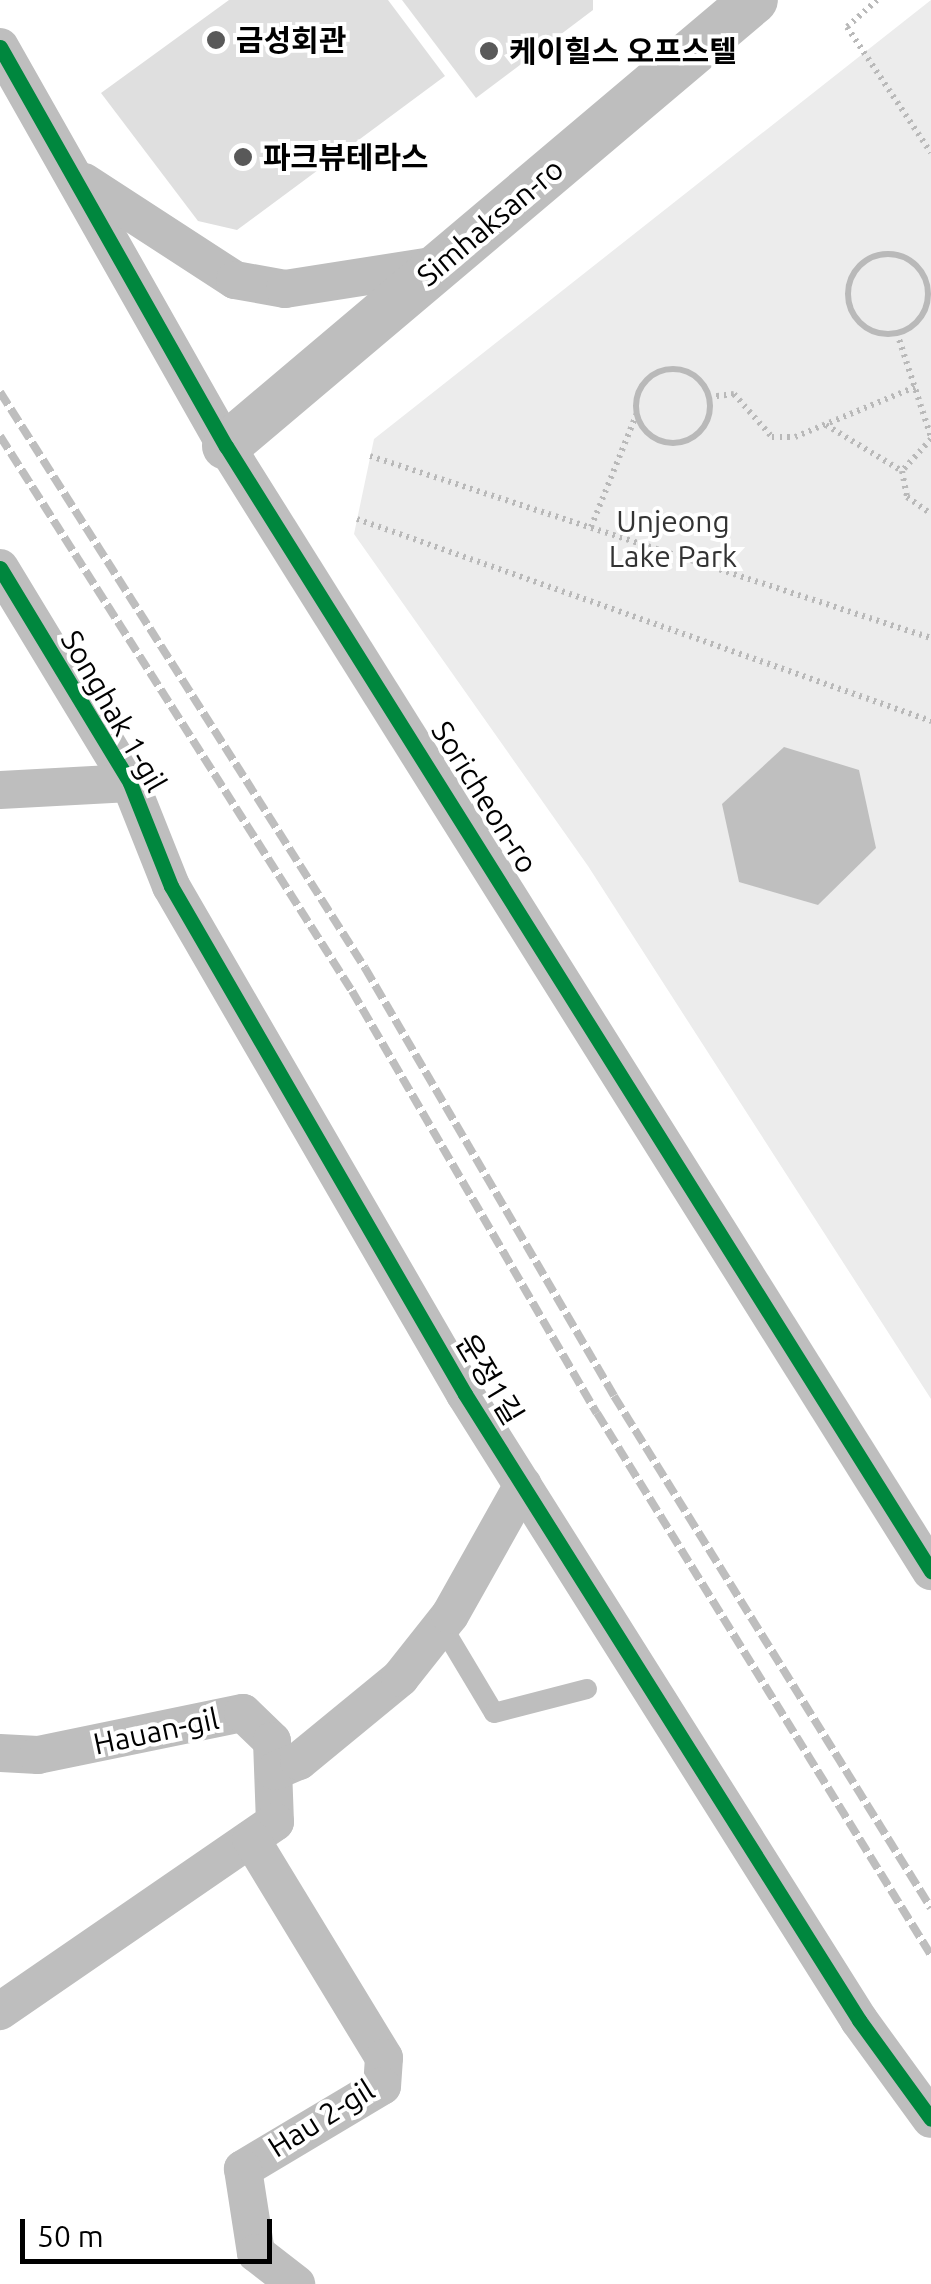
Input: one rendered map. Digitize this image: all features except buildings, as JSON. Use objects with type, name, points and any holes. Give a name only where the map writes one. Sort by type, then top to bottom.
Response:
[{"type":"street","name":"Simhaksan-ro","points":[[226,446],[754,0]]},
{"type":"street","name":"Soricheon-ro","points":[[0,47],[78,178],[226,446],[931,1571]]},
{"type":"street","points":[[78,178],[235,280],[286,289],[438,264]]},
{"type":"street","name":"Songhak 1-gil","points":[[0,568],[130,783],[171,886]]},
{"type":"street","name":"Songhak 1-gil","points":[[0,790],[130,783]]},
{"type":"street","name":"운정1길","points":[[171,886],[522,1485],[779,1890],[931,2119]]},
{"type":"street","points":[[0,2011],[275,1822],[275,1770],[299,1762],[400,1678],[442,1626],[522,1485]]},
{"type":"street","name":"Hauan-gil","points":[[0,1753],[38,1755],[243,1713],[272,1741],[275,1770]]},
{"type":"street","name":"Hau 2-gil","points":[[251,1839],[384,2058],[382,2086],[242,2169],[256,2253],[296,2284]]},
{"type":"lane","points":[[442,1626],[494,1713],[587,1690]]},
{"type":"path","points":[[876,0],[846,26],[931,153]]},
{"type":"path","points":[[886,254],[920,270],[928,294],[920,319],[897,333],[870,330],[849,299],[862,264],[886,254]]},
{"type":"path","points":[[897,333],[931,438],[902,471]]},
{"type":"path","points":[[590,527],[637,412],[641,389],[668,369],[691,374],[709,397],[704,426],[685,441],[649,434],[637,412]]},
{"type":"path","points":[[709,397],[734,394],[772,437],[826,424],[915,387]]},
{"type":"path","points":[[826,424],[902,471],[907,496],[931,514]]},
{"type":"path","points":[[370,456],[931,638]]},
{"type":"path","points":[[357,519],[931,721]]},
{"type":"green space","name":"Unjeong Lake Park","points":[[931,0],[931,1399],[588,866],[354,534],[374,439]]},
{"type":"shaded area","points":[[784,747],[859,770],[876,848],[818,905],[739,882],[722,804]]},
{"type":"railway","points":[[0,392],[365,968],[614,1396],[931,1908]]},
{"type":"railway","points":[[0,436],[352,991],[597,1413],[931,1955]]},
{"type":"cycle path","points":[[0,47],[226,446],[931,1571]]},
{"type":"cycle path","points":[[0,568],[130,783],[171,886],[465,1394],[859,2020],[931,2119]]},
{"type":"place","name":"금성회관","points":[[216,40]]},
{"type":"place","name":"케이힐스 오프스텔","points":[[489,51]]},
{"type":"place","name":"파크뷰테라스","points":[[243,157]]}]
